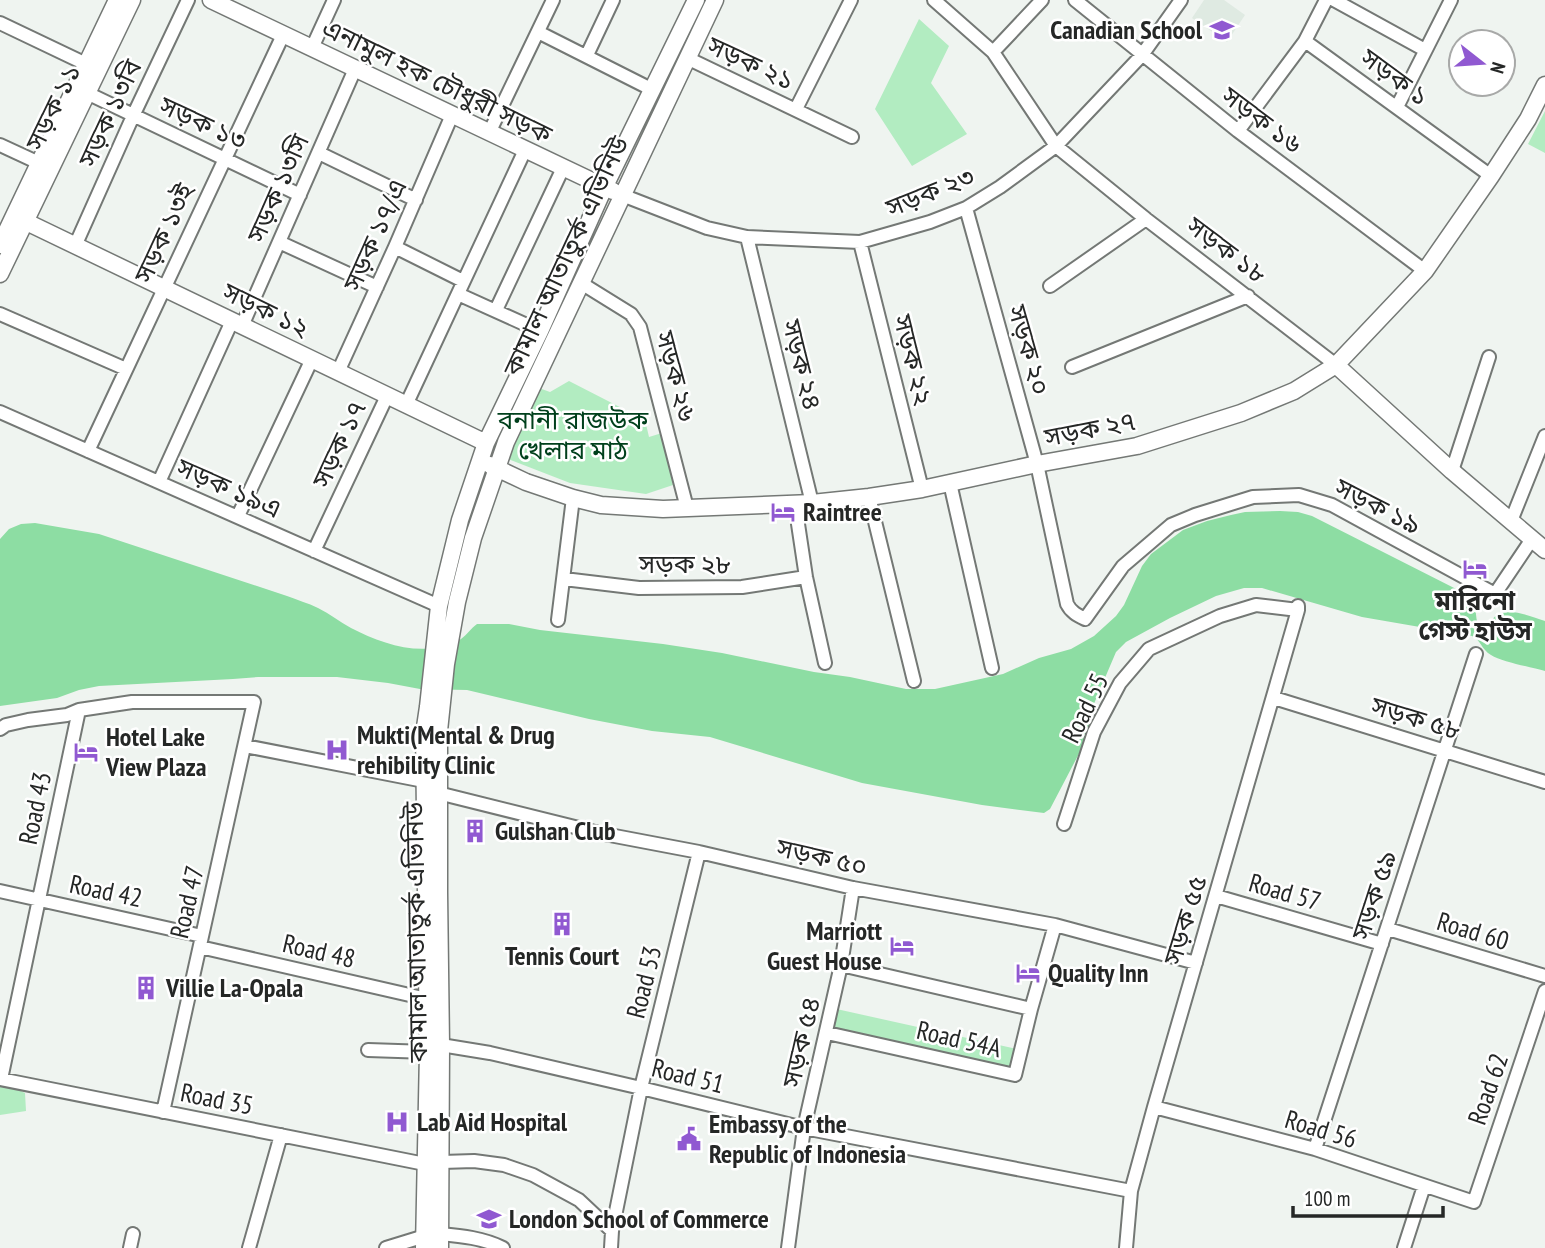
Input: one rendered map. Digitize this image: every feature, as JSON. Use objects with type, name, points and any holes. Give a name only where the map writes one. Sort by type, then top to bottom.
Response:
[{"type":"main road","name":"সড়ক ১১","points":[[0,274],[39,163],[117,0]]},
{"type":"main road","name":"সড়ক ১১","points":[[0,245],[19,219],[87,93],[131,0]]},
{"type":"main road","name":"এনামুল হক চৌধুরী সড়ক","points":[[211,0],[622,195]]},
{"type":"main road","name":"কামাল আতাতুর্ক এভিনিউ","points":[[435,701],[446,664],[447,607],[460,520],[486,443],[604,188],[696,0]]},
{"type":"main road","name":"কামাল আতাতুর্ক এভিনিউ","points":[[435,1049],[427,999],[434,786],[439,731],[435,701],[434,642],[506,442],[715,0]]},
{"type":"main road","name":"সড়ক ২৭","points":[[480,460],[526,482],[601,505],[687,508],[795,504],[922,489],[1137,446],[1241,413],[1294,391],[1336,365],[1425,271],[1528,119],[1545,85]]},
{"type":"main road","name":"সড়ক ১২","points":[[19,219],[486,443]]},
{"type":"main road","name":"সড়ক ১৮","points":[[1336,365],[1452,471],[1539,545]]},
{"type":"main road","name":"কামাল আতাতুর্ক এভিনিউ","points":[[432,1241],[435,1049],[434,786]]},
{"type":"street","name":"সড়ক ১৩বি","points":[[75,246],[188,0]]},
{"type":"street","points":[[312,48],[334,0]]},
{"type":"street","points":[[489,133],[553,0]]},
{"type":"street","points":[[587,55],[613,0]]},
{"type":"street","name":"সড়ক ২১","points":[[796,109],[851,0]]},
{"type":"street","name":"সড়ক ১৮","points":[[934,0],[993,52],[1056,146],[1336,365]]},
{"type":"street","points":[[993,52],[1042,0]]},
{"type":"street","name":"সড়ক ১৬","points":[[1075,0],[1238,131],[1425,271]]},
{"type":"street","name":"সড়ক ২৩","points":[[622,195],[707,228],[747,237],[860,242],[930,222],[966,208],[1056,146],[1142,55],[1181,0]]},
{"type":"street","points":[[1238,131],[1305,41],[1326,0]]},
{"type":"street","points":[[1334,0],[1426,50]]},
{"type":"street","points":[[1397,107],[1451,0]]},
{"type":"street","points":[[0,23],[86,64]]},
{"type":"street","points":[[538,32],[653,90]]},
{"type":"street","name":"সড়ক ১৩ই","points":[[88,451],[283,34]]},
{"type":"street","name":"সড়ক ১","points":[[1305,41],[1491,176]]},
{"type":"street","name":"সড়ক ২১","points":[[687,58],[852,137]]},
{"type":"street","name":"সড়ক ১৩সি","points":[[159,482],[279,242],[355,69]]},
{"type":"street","name":"সড়ক ১৩","points":[[87,93],[300,195]]},
{"type":"street","name":"সড়ক ১৭/এ","points":[[338,372],[396,247],[452,115]]},
{"type":"street","points":[[0,145],[39,163]]},
{"type":"street","points":[[407,405],[525,150]]},
{"type":"street","points":[[319,153],[416,200]]},
{"type":"street","points":[[496,310],[564,168]]},
{"type":"street","name":"সড়ক ২০","points":[[966,208],[1037,464],[1067,604],[1070,610],[1085,619]]},
{"type":"street","points":[[1050,286],[1146,219]]},
{"type":"street","name":"সড়ক ২৪","points":[[747,237],[811,503]]},
{"type":"street","points":[[279,242],[377,287]]},
{"type":"street","name":"সড়ক ২২","points":[[860,242],[922,489]]},
{"type":"street","points":[[396,247],[463,281]]},
{"type":"street","name":"সড়ক ২৬","points":[[581,283],[631,314],[640,327],[687,508]]},
{"type":"street","points":[[457,294],[540,331]]},
{"type":"street","points":[[1072,366],[1248,296]]},
{"type":"street","points":[[0,314],[126,369]]},
{"type":"street","points":[[1452,471],[1489,357]]},
{"type":"street","points":[[238,516],[312,359]]},
{"type":"street","name":"সড়ক ১৭","points":[[314,551],[387,396]]},
{"type":"street","name":"সড়ক ১৯এ","points":[[0,412],[447,607]]},
{"type":"street","points":[[1511,521],[1545,436]]},
{"type":"street","points":[[950,483],[992,668]]},
{"type":"street","name":"সড়ক ১৯","points":[[1085,619],[1123,566],[1171,525],[1253,497],[1299,495],[1332,505],[1494,594],[1539,545]]},
{"type":"street","points":[[869,497],[914,681]]},
{"type":"street","points":[[558,620],[573,498]]},
{"type":"street","points":[[795,504],[806,576],[825,663]]},
{"type":"street","name":"সড়ক ২৮","points":[[564,579],[639,588],[741,587],[806,576]]},
{"type":"street","name":"Road 55","points":[[1064,824],[1094,732],[1119,682],[1149,649],[1220,616],[1256,605],[1298,608]]},
{"type":"street","name":"সড়ক ৫৫","points":[[1126,1248],[1131,1191],[1298,608]]},
{"type":"street","name":"সড়ক ৫৯","points":[[1315,1149],[1476,654]]},
{"type":"street","name":"সড়ক ৫৮","points":[[1274,698],[1545,782]]},
{"type":"street","name":"Road 47","points":[[79,709],[132,702],[254,702],[163,1112]]},
{"type":"street","points":[[0,729],[28,720],[67,715],[79,709]]},
{"type":"street","name":"Road 43","points":[[0,1079],[79,709]]},
{"type":"street","name":"সড়ক ৫০","points":[[245,746],[434,786],[599,833],[699,852],[853,888],[1055,925],[1196,963]]},
{"type":"street","name":"Road 53","points":[[611,1248],[612,1231],[642,1088],[699,852]]},
{"type":"street","name":"সড়ক ৫৪","points":[[788,1248],[804,1129],[841,965],[853,888]]},
{"type":"street","name":"Road 42","points":[[0,891],[201,941]]},
{"type":"street","name":"Road 57","points":[[1216,896],[1382,944]]},
{"type":"street","name":"Road 54A","points":[[827,1033],[1015,1075],[1055,925]]},
{"type":"street","name":"Road 60","points":[[1388,929],[1545,976]]},
{"type":"street","name":"Road 48","points":[[201,941],[427,999]]},
{"type":"street","name":"Road 54A","points":[[841,965],[1031,1009]]},
{"type":"street","name":"Road 62","points":[[1474,1202],[1545,991]]},
{"type":"street","name":"Road 51","points":[[368,1050],[435,1049],[490,1053],[804,1129],[1131,1191]]},
{"type":"street","name":"Road 35","points":[[0,1079],[434,1163],[474,1161],[504,1165],[533,1175],[579,1200],[612,1231]]},
{"type":"street","name":"Road 56","points":[[1154,1107],[1315,1149],[1474,1202]]},
{"type":"street","points":[[249,1248],[281,1135]]},
{"type":"street","points":[[1404,1248],[1424,1186]]},
{"type":"street","points":[[130,1248],[133,1234]]},
{"type":"street","points":[[386,1248],[476,1238],[503,1248]]},
{"type":"shaded area","name":"Canadian School","points":[[1204,0],[1224,0],[1245,15],[1227,42],[1192,18]]},
{"type":"shaded area","points":[[1280,511],[1312,516],[1466,594],[1475,607],[1481,629],[1487,630],[1495,616],[1509,612],[1545,621],[1545,671],[1496,658],[1472,636],[1362,617],[1262,588],[1244,588],[1216,596],[1170,618],[1126,642],[1116,652],[1093,706],[1083,746],[1050,809],[1044,813],[982,805],[862,783],[710,737],[652,731],[589,719],[467,690],[420,689],[337,677],[258,677],[99,686],[57,698],[0,706],[0,539],[9,529],[21,524],[35,523],[99,534],[306,603],[377,640],[405,647],[420,649],[448,645],[461,639],[477,624],[509,624],[722,653],[906,689],[935,689],[1003,674],[1039,658],[1071,649],[1094,636],[1124,605],[1142,566],[1151,554],[1183,530],[1245,512]]},
{"type":"green space","points":[[919,19],[949,46],[931,83],[967,134],[912,166],[875,109]]},
{"type":"green space","points":[[1545,111],[1545,153],[1528,144]]},
{"type":"green space","name":"বনানী রাজউক খেলার মাঠ","points":[[569,381],[645,420],[649,437],[662,433],[673,485],[646,494],[570,483],[508,459],[539,388],[550,392]]},
{"type":"green space","points":[[832,1008],[1021,1050],[1015,1075],[827,1033]]},
{"type":"green space","points":[[0,1086],[15,1088],[25,1093],[26,1111],[0,1115]]},
{"type":"place","name":"Canadian School","points":[[1222,30]]},
{"type":"place","name":"Raintree","points":[[783,512]]},
{"type":"place","name":"মারিনো গেস্ট হাউস","points":[[1475,569]]},
{"type":"place","name":"Mukti(Mental & Drug rehibility Clinic","points":[[337,750]]},
{"type":"place","name":"Hotel Lake View Plaza","points":[[86,752]]},
{"type":"place","name":"Gulshan Club","points":[[475,831]]},
{"type":"place","name":"Tennis Court","points":[[562,924]]},
{"type":"place","name":"Marriott Guest House","points":[[902,946]]},
{"type":"place","name":"Quality Inn","points":[[1028,973]]},
{"type":"place","name":"Villie La-Opala","points":[[146,988]]},
{"type":"place","name":"Lab Aid Hospital","points":[[397,1122]]},
{"type":"place","name":"Embassy of the Republic of Indonesia","points":[[689,1139]]},
{"type":"place","name":"London School of Commerce","points":[[489,1219]]}]
